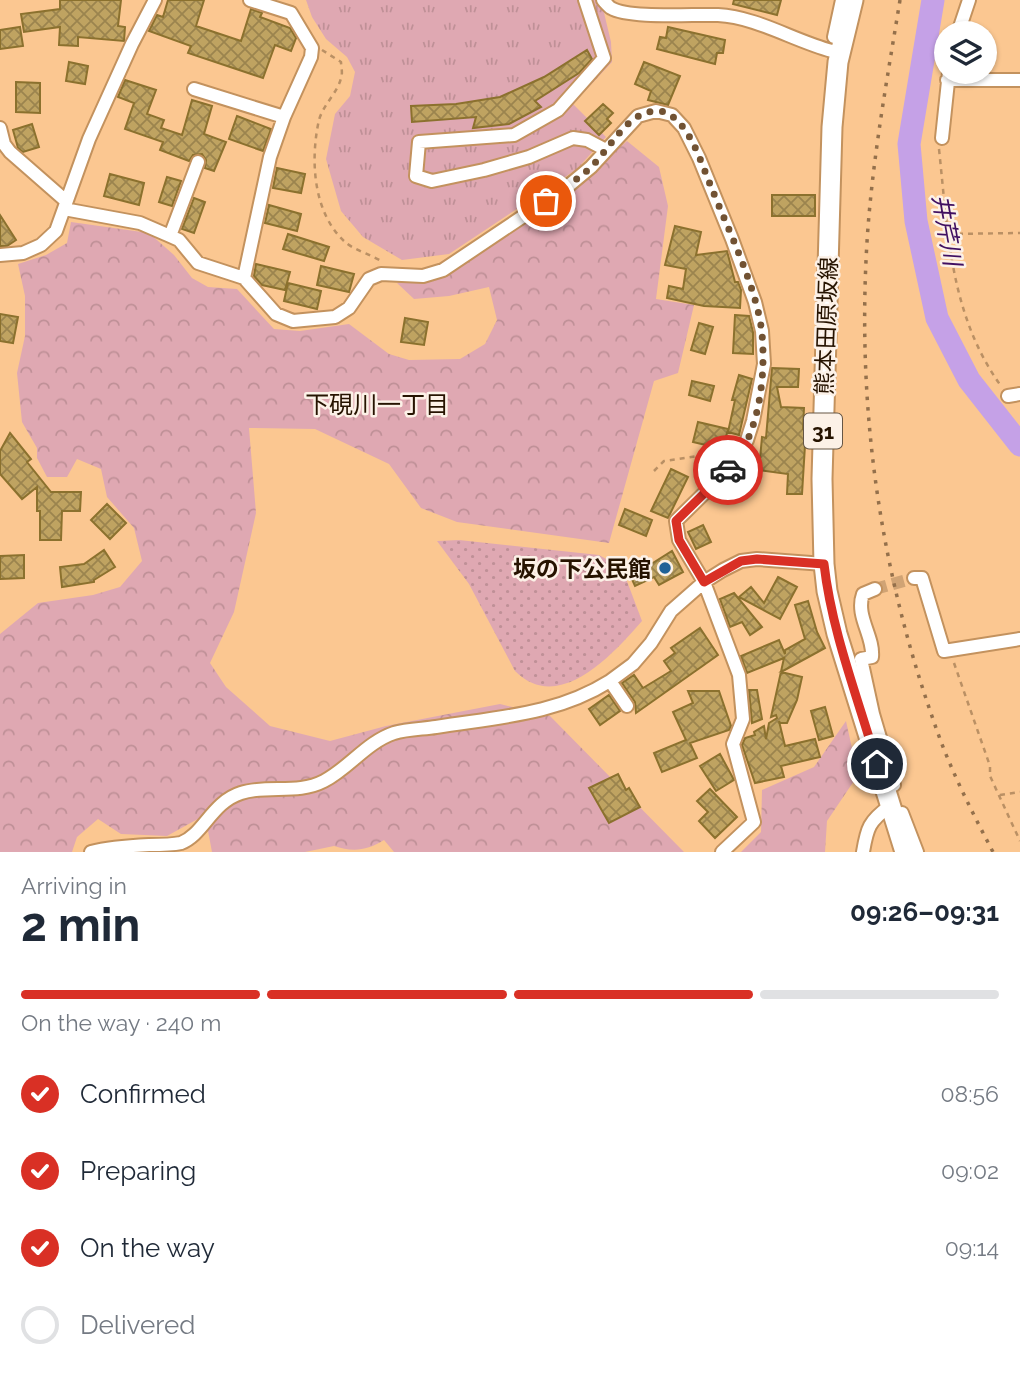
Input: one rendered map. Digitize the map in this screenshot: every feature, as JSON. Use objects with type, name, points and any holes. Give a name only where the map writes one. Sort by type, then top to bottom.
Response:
[{"type":"main road","name":"熊本田原坂線","points":[[853,0],[838,62],[832,127],[822,479],[824,564],[837,634],[869,718],[890,806],[905,852]]},
{"type":"street","points":[[0,256],[23,253],[41,245],[56,231],[89,139],[155,0]]},
{"type":"street","points":[[244,278],[270,157],[284,117],[311,57],[312,48],[291,13],[250,0]]},
{"type":"street","points":[[585,0],[604,58],[558,110],[514,135],[419,142],[416,176],[432,181],[484,170],[529,157],[573,138],[587,140],[606,150]]},
{"type":"street","points":[[603,0],[612,9],[632,13],[722,15],[757,24],[832,51]]},
{"type":"street","points":[[827,80],[842,0]]},
{"type":"street","points":[[962,21],[969,0]]},
{"type":"street","points":[[997,77],[1020,80]]},
{"type":"street","points":[[940,143],[946,84]]},
{"type":"street","points":[[194,89],[284,117]]},
{"type":"street","points":[[0,128],[4,144],[10,152],[65,205],[139,223],[179,240],[198,263],[244,278],[276,314],[293,321],[335,317],[349,308],[369,279],[381,274],[423,276],[443,270],[567,187],[591,167],[638,116],[656,111],[672,115],[678,121],[699,158],[755,302],[762,331],[764,364],[753,421],[743,449],[734,464],[676,521],[679,540],[704,582],[739,675],[743,719],[733,744],[754,822],[722,852]]},
{"type":"street","points":[[170,236],[198,162]]},
{"type":"street","points":[[91,852],[111,847],[180,843],[193,836],[215,808],[239,793],[302,789],[324,782],[375,743],[394,733],[560,706],[587,695],[633,664],[651,643],[671,611],[704,582],[741,561],[757,559],[824,564]]},
{"type":"street","points":[[914,578],[922,578],[944,651],[1020,639]]},
{"type":"street","points":[[875,589],[863,594],[860,602],[873,649],[872,657],[861,659],[869,718],[917,852]]},
{"type":"street","points":[[610,681],[627,706]]},
{"type":"street","points":[[863,852],[873,818],[890,806]]},
{"type":"path","points":[[312,48],[327,52],[341,62],[341,78],[319,120],[315,172],[322,206],[331,225],[346,243],[392,267],[395,274]]},
{"type":"path","points":[[940,143],[948,234],[958,294],[973,341],[1014,395]]},
{"type":"path","points":[[948,234],[1020,233]]},
{"type":"path","points":[[654,471],[664,461],[743,449]]},
{"type":"path","points":[[950,650],[990,766],[990,776],[1020,841]]},
{"type":"path","points":[[1000,795],[1020,792]]},
{"type":"green space","points":[[306,0],[601,0],[611,42],[612,62],[573,104],[606,137],[577,169],[449,254],[402,260],[363,237],[341,211],[326,159],[335,114],[350,96],[355,72],[347,57],[326,39],[312,17]]},
{"type":"green space","points":[[627,141],[659,167],[668,206],[656,299],[694,305],[678,373],[654,381],[609,543],[457,522],[421,508],[389,464],[315,429],[249,428],[256,513],[234,612],[210,663],[226,687],[270,726],[330,741],[386,726],[500,704],[550,716],[684,852],[394,852],[384,840],[359,849],[334,846],[305,852],[212,852],[205,815],[167,836],[121,834],[98,819],[77,837],[72,852],[0,852],[0,634],[38,603],[93,595],[120,587],[142,561],[134,528],[107,497],[101,469],[77,459],[67,477],[47,477],[37,458],[37,448],[22,422],[17,373],[25,336],[25,296],[18,264],[46,255],[67,243],[71,222],[149,233],[174,255],[192,278],[208,287],[237,289],[274,329],[300,331],[349,324],[389,354],[409,360],[460,359],[485,344],[497,320],[489,287],[449,296],[414,299],[397,283],[445,276],[572,190]]},
{"type":"green space","points":[[459,540],[599,555],[622,568],[642,621],[601,663],[584,675],[567,683],[549,686],[532,683],[515,671],[469,584],[437,541]]},
{"type":"green space","points":[[846,721],[858,775],[827,821],[825,852],[741,852],[761,832],[762,790],[814,767]]},
{"type":"building","points":[[60,0],[121,0],[118,26],[125,27],[124,41],[78,37],[78,46],[59,45],[60,27],[24,32],[21,14],[60,9]]},
{"type":"building","points":[[168,0],[204,0],[196,26],[241,41],[251,9],[262,13],[260,17],[290,28],[296,38],[291,51],[275,45],[263,78],[188,53],[191,46],[149,31],[157,15],[163,17]]},
{"type":"building","points":[[734,0],[781,0],[777,15],[733,4]]},
{"type":"building","points":[[20,27],[23,46],[0,49],[0,30]]},
{"type":"building","points":[[668,27],[725,40],[723,53],[717,53],[715,64],[657,49],[660,37],[666,38]]},
{"type":"building","points":[[587,50],[592,59],[579,73],[535,101],[541,107],[509,124],[473,128],[476,117],[412,122],[411,106],[456,104],[500,97],[544,77]]},
{"type":"building","points":[[69,62],[88,66],[85,84],[66,81]]},
{"type":"building","points":[[644,62],[680,76],[668,105],[648,100],[651,91],[635,84]]},
{"type":"building","points":[[125,80],[156,90],[147,114],[164,120],[161,128],[182,135],[192,100],[212,106],[204,134],[226,142],[214,171],[205,168],[206,160],[202,154],[193,155],[189,161],[160,150],[163,142],[125,129],[134,103],[118,97]]},
{"type":"building","points":[[16,82],[40,83],[40,113],[16,112]]},
{"type":"building","points":[[603,104],[613,113],[607,119],[611,123],[599,135],[585,121]]},
{"type":"building","points":[[237,116],[271,129],[263,151],[229,139]]},
{"type":"building","points":[[32,124],[39,147],[23,152],[18,148],[13,130]]},
{"type":"building","points":[[277,168],[305,174],[301,193],[273,188]]},
{"type":"building","points":[[110,174],[144,183],[139,205],[104,196]]},
{"type":"building","points":[[167,177],[181,181],[172,206],[159,202]]},
{"type":"building","points":[[772,195],[815,195],[815,216],[772,216]]},
{"type":"building","points":[[194,198],[205,202],[194,233],[182,229]]},
{"type":"building","points":[[269,205],[301,214],[297,231],[265,223]]},
{"type":"building","points":[[0,215],[16,240],[7,246],[0,246]]},
{"type":"building","points":[[675,226],[701,232],[696,255],[727,251],[735,282],[738,282],[741,290],[740,308],[704,306],[667,298],[669,286],[683,289],[686,269],[665,265]]},
{"type":"building","points":[[288,234],[329,247],[324,261],[283,249]]},
{"type":"building","points":[[256,264],[290,272],[285,290],[262,285],[254,276]]},
{"type":"building","points":[[321,266],[354,274],[349,292],[317,285]]},
{"type":"building","points":[[288,283],[321,291],[317,309],[284,301]]},
{"type":"building","points":[[0,314],[18,317],[13,343],[0,341]]},
{"type":"building","points":[[735,315],[749,316],[753,332],[753,354],[733,353]]},
{"type":"building","points":[[405,318],[428,322],[424,345],[401,342]]},
{"type":"building","points":[[699,323],[713,327],[705,354],[691,350]]},
{"type":"building","points":[[772,368],[799,369],[798,387],[777,387],[781,407],[804,408],[803,429],[806,429],[802,494],[787,494],[788,474],[759,470],[762,437],[766,438]]},
{"type":"building","points":[[739,375],[752,379],[739,435],[728,432],[735,400],[732,400]]},
{"type":"building","points":[[692,381],[714,386],[710,401],[689,395]]},
{"type":"building","points":[[698,422],[728,429],[723,449],[693,442]]},
{"type":"building","points":[[10,433],[31,459],[27,462],[51,492],[81,492],[80,511],[62,511],[61,540],[40,540],[37,487],[22,499],[0,474],[0,451]]},
{"type":"building","points":[[671,469],[688,477],[668,518],[651,511]]},
{"type":"building","points":[[107,504],[126,523],[110,539],[91,520]]},
{"type":"building","points":[[625,509],[652,520],[646,536],[619,525]]},
{"type":"building","points":[[703,525],[711,542],[696,549],[688,532]]},
{"type":"building","points":[[104,550],[115,567],[94,582],[62,587],[60,567],[84,564]]},
{"type":"building","name":"坂の下公民館","points":[[672,551],[683,572],[659,585],[654,577],[635,586],[630,575]]},
{"type":"building","points":[[24,555],[24,578],[0,579],[0,556]]},
{"type":"building","points":[[778,577],[797,587],[780,619],[739,597],[751,587],[764,603]]},
{"type":"building","points":[[734,593],[762,627],[750,635],[742,622],[730,627],[720,599]]},
{"type":"building","points":[[808,601],[825,648],[781,672],[802,677],[797,700],[787,723],[779,721],[785,746],[815,739],[820,757],[781,766],[784,777],[755,783],[742,745],[745,738],[755,735],[754,732],[764,726],[766,739],[769,723],[777,718],[776,715],[771,717],[784,658],[747,673],[741,656],[779,640],[785,654],[785,650],[805,639],[795,605]]},
{"type":"building","points":[[700,628],[718,655],[636,713],[635,702],[622,683],[634,675],[643,688],[671,671],[664,661],[675,653],[671,648]]},
{"type":"building","points":[[749,690],[757,690],[762,719],[752,723]]},
{"type":"building","points":[[688,691],[719,691],[731,726],[729,730],[690,743],[697,758],[662,772],[654,753],[686,740],[673,712],[693,703]]},
{"type":"building","points":[[609,695],[620,711],[600,725],[589,709]]},
{"type":"building","points":[[825,707],[833,736],[819,740],[811,711]]},
{"type":"building","points":[[720,754],[734,780],[716,791],[700,766]]},
{"type":"building","points":[[618,774],[626,790],[629,788],[640,807],[609,823],[589,788]]},
{"type":"building","points":[[710,789],[737,817],[715,838],[699,821],[708,812],[697,801]]},
{"type":"waterway","name":"井芹川","points":[[933,0],[909,144],[916,221],[937,318],[969,380],[1020,445]]},
{"type":"tunnel","points":[[875,589],[914,578]]},
{"type":"railway","points":[[900,0],[869,212],[865,304],[869,425],[886,545],[915,663],[946,755],[993,852]]},
{"type":"way so far","points":[[546,201],[591,167],[638,116],[656,111],[672,115],[684,128],[732,239],[755,302],[762,331],[764,364],[753,421],[747,440],[728,470]]},
{"type":"place","name":"坂の下公民館","points":[[665,568]]},
{"type":"district","name":"下硯川一丁目","points":[[377,404]]},
{"type":"route","points":[[728,470],[676,521],[679,540],[704,582],[741,561],[757,559],[824,564],[837,634],[877,764]]}]
